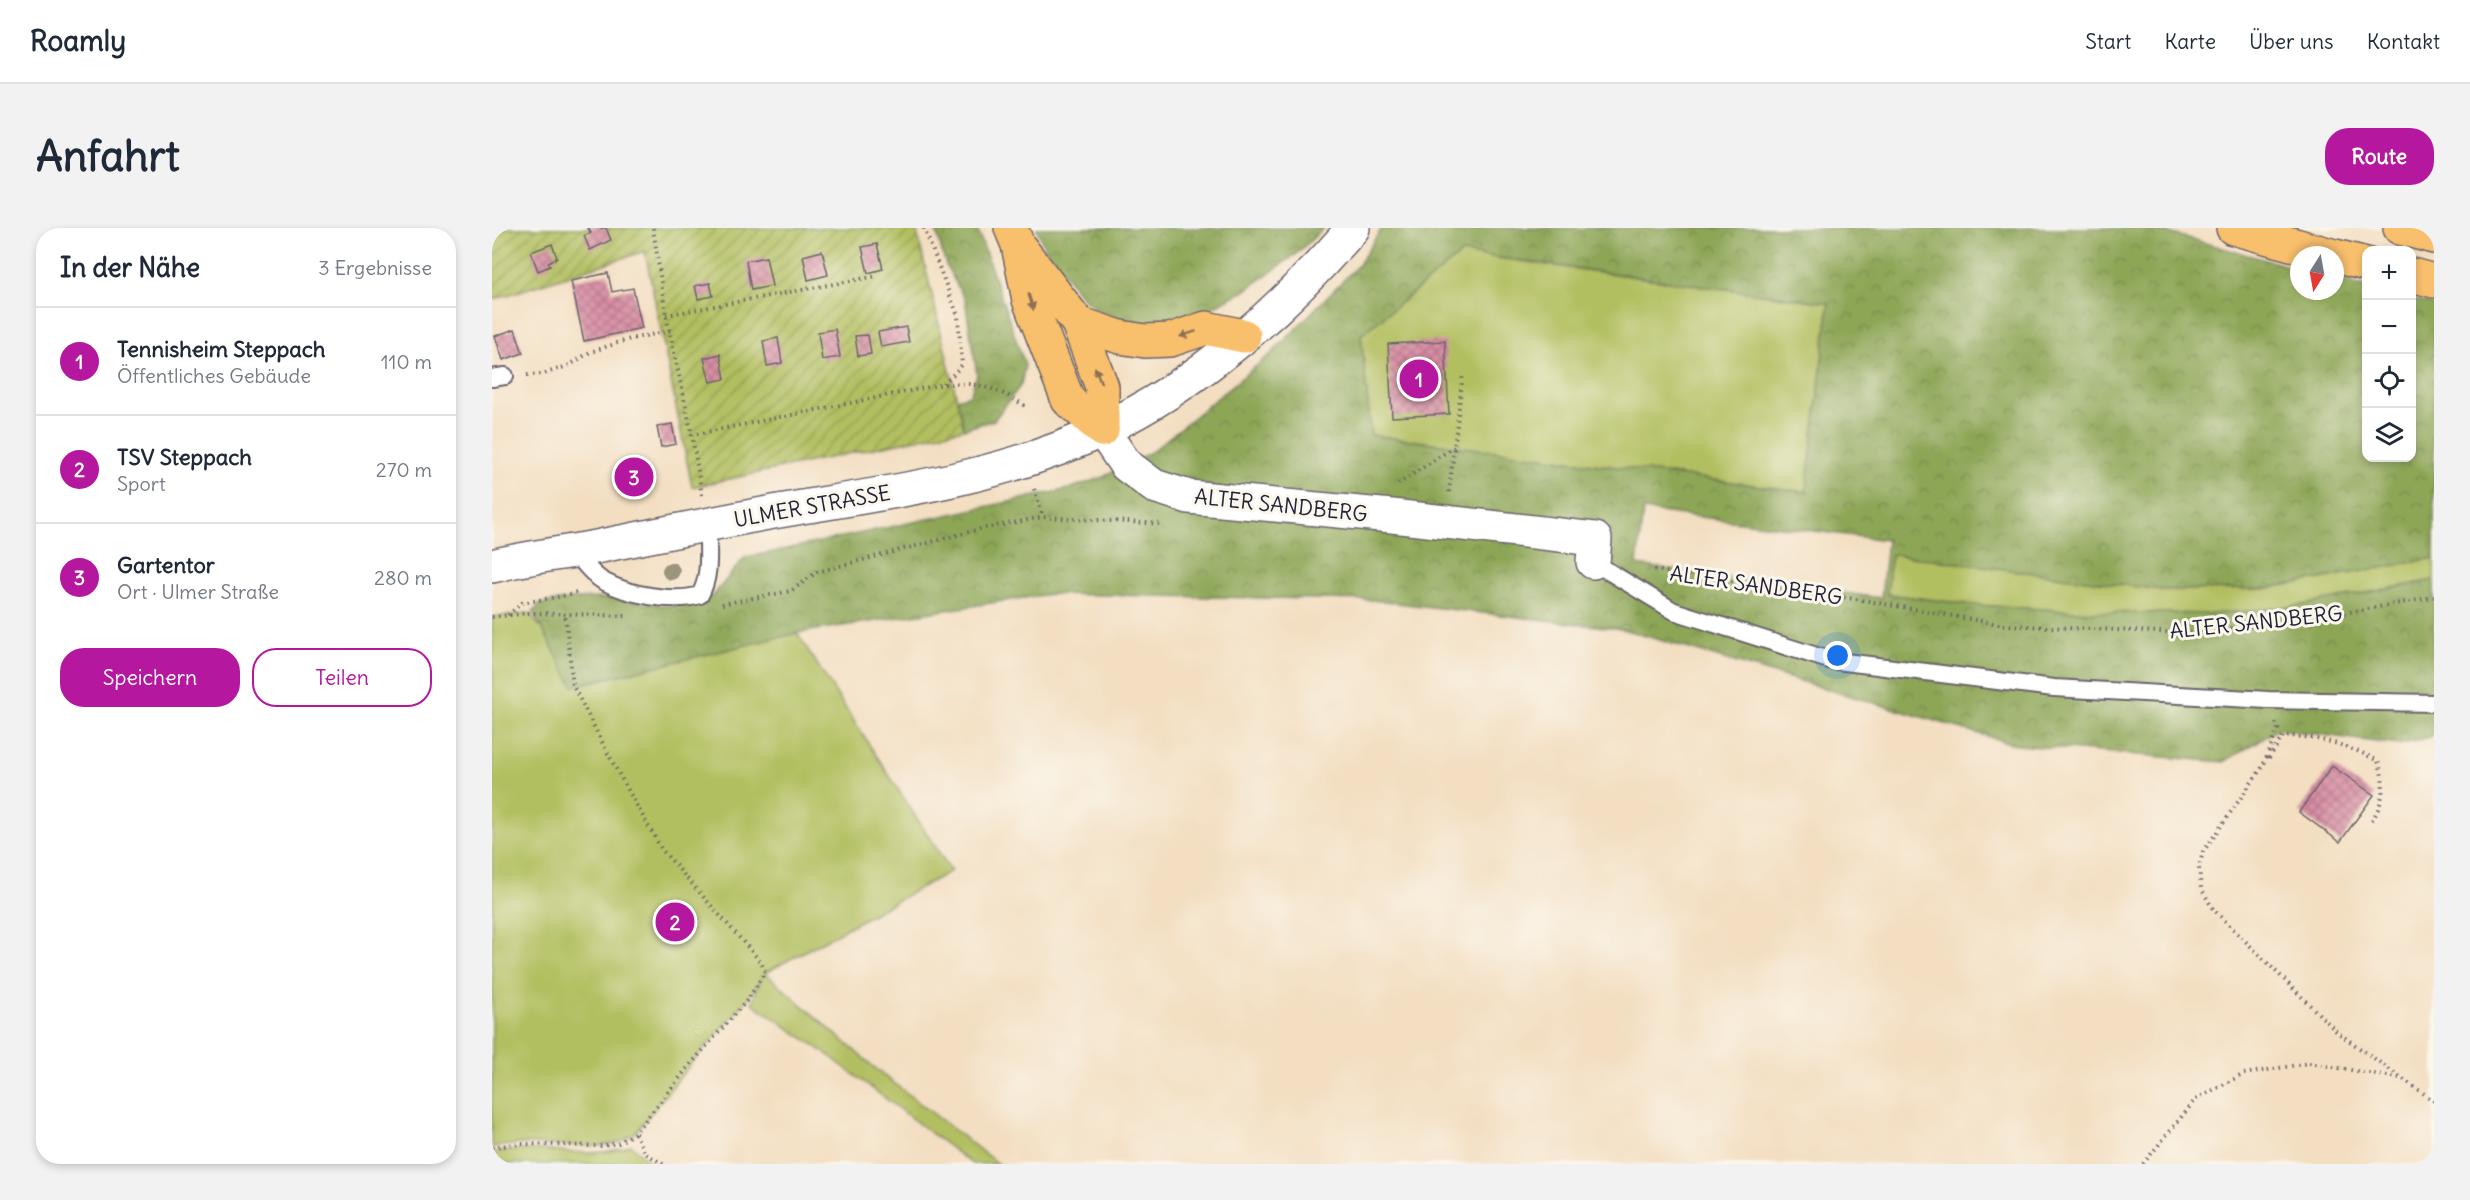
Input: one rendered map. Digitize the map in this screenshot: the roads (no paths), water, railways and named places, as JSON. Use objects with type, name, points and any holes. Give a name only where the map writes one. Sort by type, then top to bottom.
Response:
[{"type":"main road","points":[[2233,228],[2297,246]]},
{"type":"main road","points":[[2400,228],[2434,237]]},
{"type":"main road","points":[[1014,237],[1078,323],[1102,387],[1109,441]]},
{"type":"main road","points":[[1014,237],[1029,300],[1068,400],[1109,441]]},
{"type":"main road","points":[[2344,259],[2362,263]]},
{"type":"main road","points":[[2416,276],[2434,281]]},
{"type":"main road","points":[[1078,323],[1119,337],[1145,341],[1170,340],[1206,328],[1244,336]]},
{"type":"street","name":"ULMER STRASSE","points":[[492,566],[708,524],[897,491],[968,475],[1049,452],[1109,441],[1244,336],[1291,296],[1353,228]]},
{"type":"street","name":"ALTER SANDBERG","points":[[1109,441],[1126,465],[1154,486],[1189,497],[1392,516],[1595,539],[1593,562]]},
{"type":"lane","points":[[573,551],[602,581],[652,596],[686,599],[700,595],[705,586],[708,524]]},
{"type":"lane","points":[[1593,562],[1674,611],[1829,660],[2054,688],[2268,700],[2434,703]]},
{"type":"place","name":"Tennisheim Steppach","points":[[1419,379]]},
{"type":"place","name":"Gartentor","points":[[634,477]]},
{"type":"place","name":"TSV Steppach","points":[[675,922]]}]
